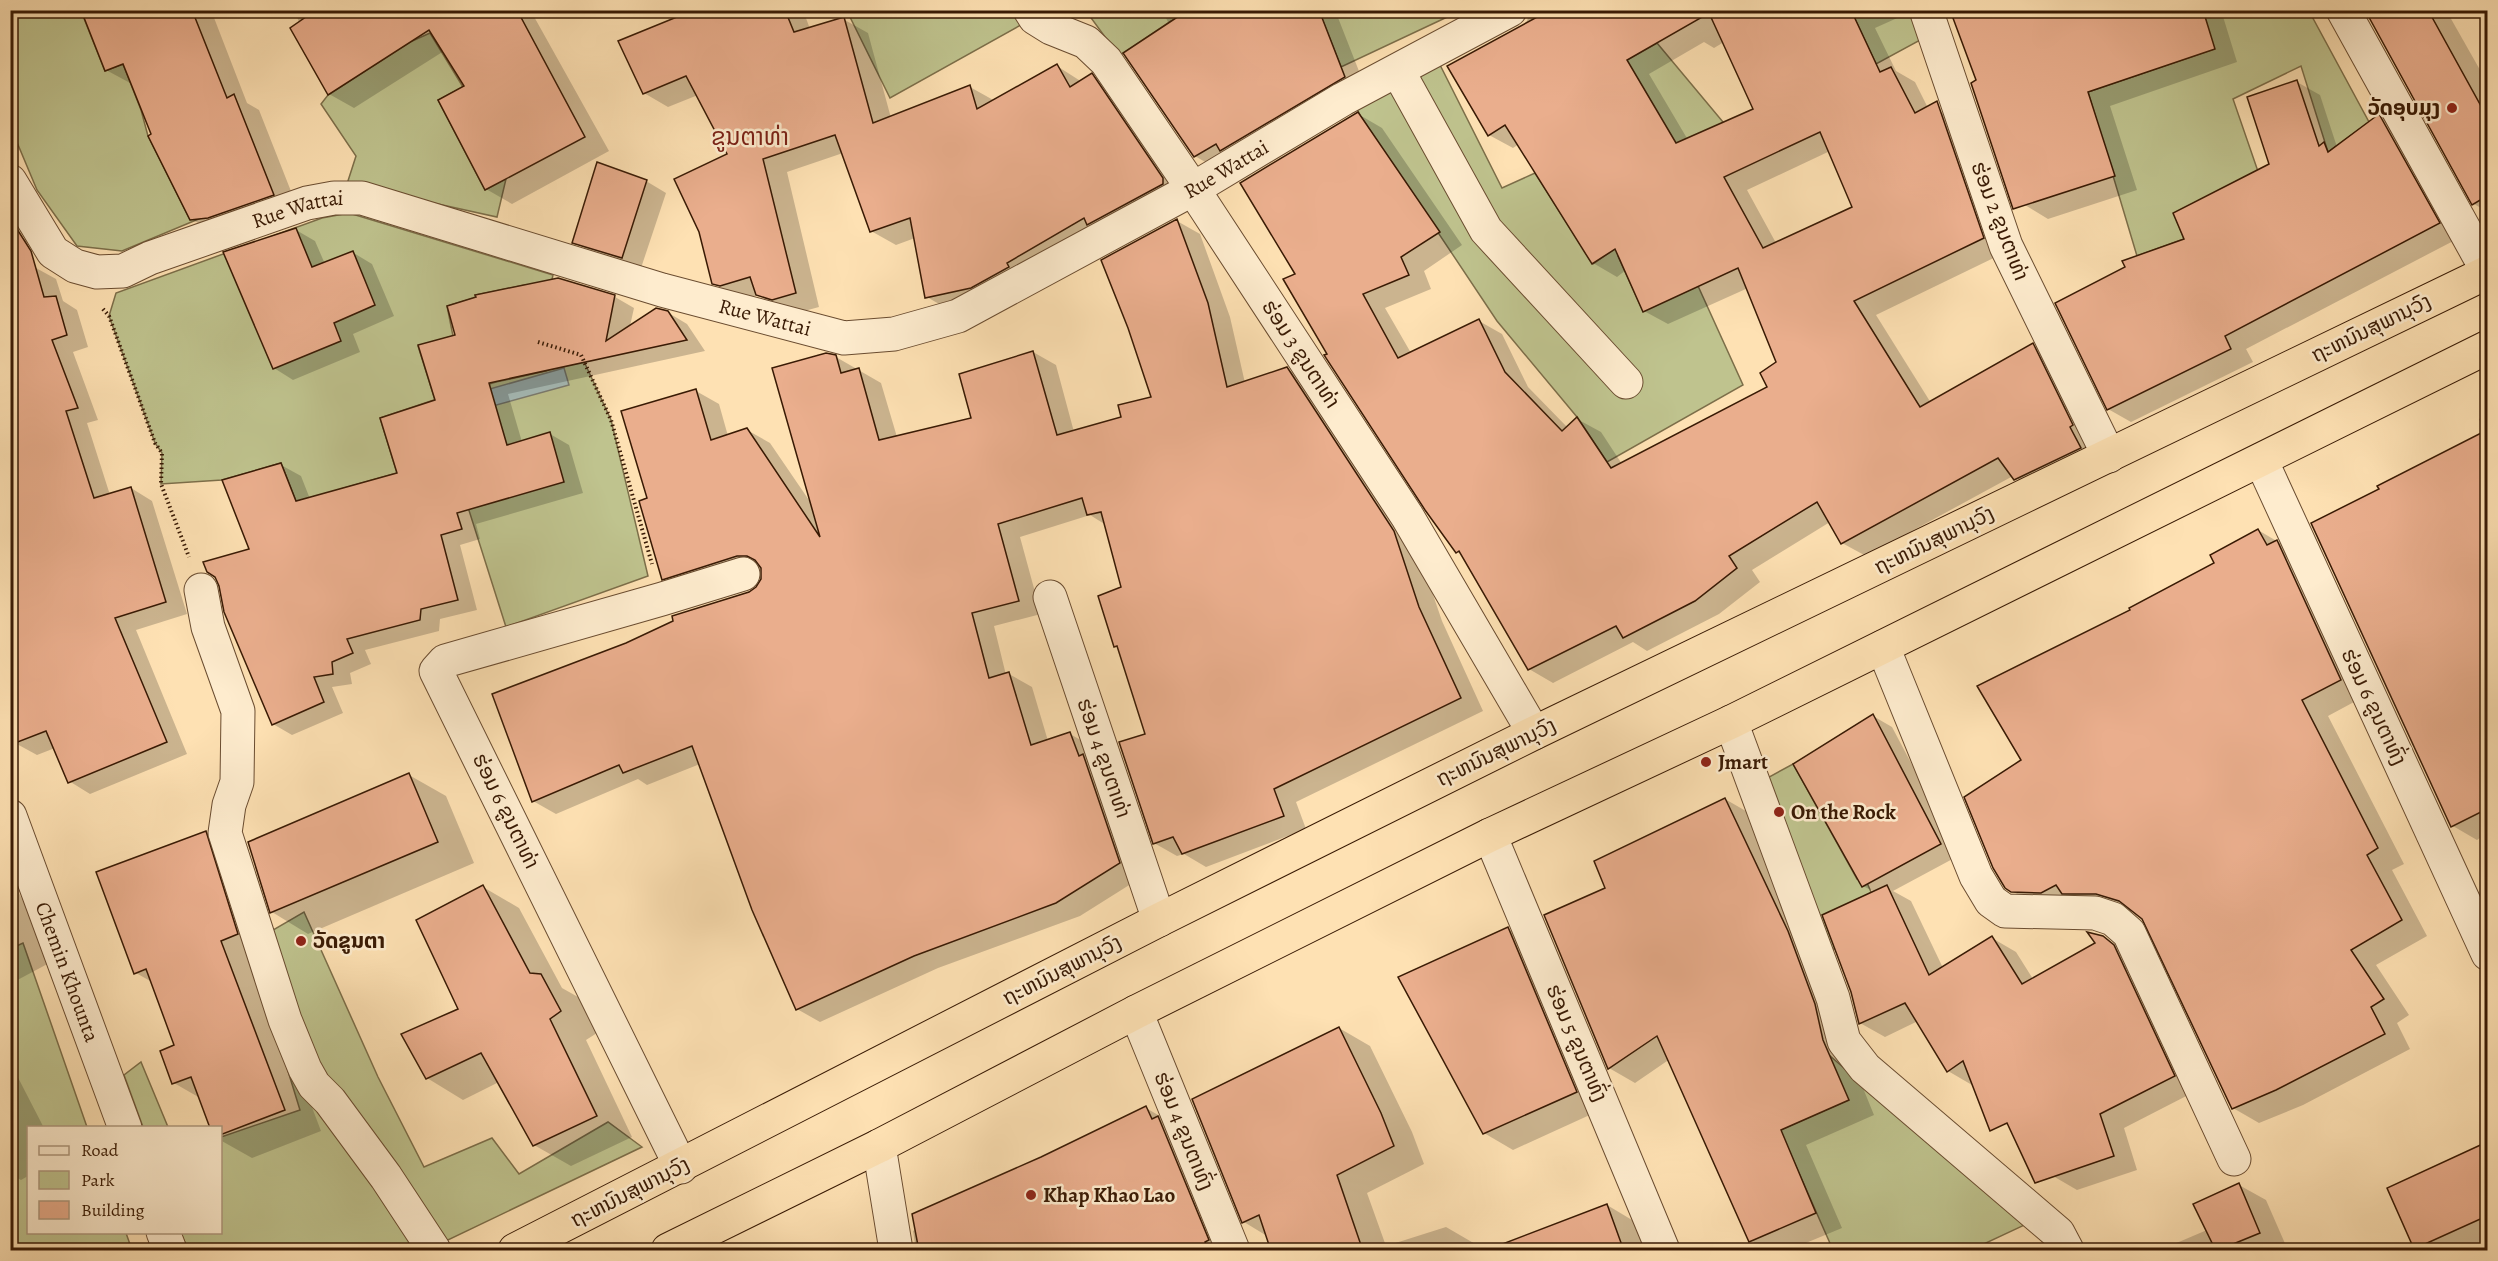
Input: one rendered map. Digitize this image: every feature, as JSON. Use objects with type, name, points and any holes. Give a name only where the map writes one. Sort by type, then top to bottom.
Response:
[{"type":"highway","name":"ຖະຫນົນສຸພານຸວົງ","points":[[515,1251],[1159,920],[1534,733],[2487,272]]},
{"type":"highway","points":[[668,1251],[879,1146],[1136,1012],[1490,835],[1731,722],[2487,347]]},
{"type":"street","name":"ຮ່ອມ 3 ຂູນຕາທ່າ","points":[[1030,10],[1035,18],[1051,28],[1086,42],[1106,61],[1193,189],[1407,516],[1534,733]]},
{"type":"street","name":"Rue Wattai","points":[[10,181],[53,252],[75,266],[97,272],[123,271],[150,258],[307,203],[334,198],[362,198],[662,290],[844,338],[894,334],[958,316],[1193,189],[1343,99],[1510,10]]},
{"type":"street","name":"ຮ່ອມ 2 ຂູນຕາທ່າ","points":[[1926,10],[2006,246],[2109,456]]},
{"type":"street","points":[[2343,10],[2487,272]]},
{"type":"street","points":[[1398,71],[1486,230],[1626,382]]},
{"type":"street","name":"ຮ່ອມ 6 ຂູນຕາທົ່ງ","points":[[2260,460],[2487,954]]},
{"type":"street","points":[[662,599],[744,574]]},
{"type":"street","points":[[201,590],[208,627],[238,711],[237,782],[229,806],[225,833],[285,1020],[314,1084],[330,1101],[379,1167],[434,1251]]},
{"type":"street","name":"ຮ່ອມ 4 ຂູນຕາທ່າ","points":[[1050,597],[1159,920]]},
{"type":"street","name":"ຮ່ອມ 6 ຂູນຕາທ່າ","points":[[662,599],[445,661],[436,671],[681,1167]]},
{"type":"street","points":[[1883,647],[1976,876],[1991,901],[2005,911],[2095,913],[2113,919],[2128,933],[2234,1160]]},
{"type":"street","points":[[1731,722],[1833,998],[1844,1041],[1865,1068],[2058,1233],[2067,1251]]},
{"type":"street","name":"Chemin Khounta","points":[[10,816],[124,1126]]},
{"type":"street","name":"ຮ່ອມ 5 ຂູນຕາທົ່ງ","points":[[1490,835],[1663,1251]]},
{"type":"street","name":"ຮ່ອມ 4 ຂູນຕາທົ່ງ","points":[[1136,1012],[1233,1251]]},
{"type":"street","points":[[879,1146],[896,1251]]},
{"type":"street","points":[[163,1234],[170,1251]]},
{"type":"path","points":[[102,308],[109,316],[155,443],[162,453],[161,484],[189,553],[193,573],[204,579],[201,590]]},
{"type":"path","points":[[538,342],[581,355],[611,420],[662,599]]},
{"type":"green space","points":[[33,11],[81,11],[105,71],[123,64],[141,110],[148,136],[190,220],[201,218],[122,251],[77,246],[37,190],[11,128],[10,18]]},
{"type":"green space","points":[[847,11],[1046,11],[890,98]]},
{"type":"green space","points":[[1086,11],[1201,11],[1171,21],[1119,56]]},
{"type":"green space","points":[[1319,11],[1460,11],[1341,67]]},
{"type":"green space","points":[[1862,11],[1912,11],[1924,38],[1876,64],[1853,15]]},
{"type":"green space","points":[[2203,11],[2309,11],[2369,122],[2328,152],[2301,66],[2233,99],[2262,183],[2174,213],[2184,239],[2137,256],[2088,92],[2214,49]]},
{"type":"green space","points":[[430,33],[463,87],[438,100],[485,190],[506,179],[497,217],[347,184],[356,156],[321,104],[328,95],[410,42]]},
{"type":"green space","points":[[1657,43],[1723,122],[1618,256],[1643,311],[1698,286],[1743,385],[1607,462],[1577,417],[1497,321],[1361,117],[1353,101],[1435,55],[1502,188],[1535,173],[1593,264],[1616,248],[1627,60]]},
{"type":"green space","points":[[349,213],[553,275],[538,342],[525,285],[475,295],[480,324],[471,299],[447,306],[453,336],[418,346],[435,400],[496,382],[546,371],[581,355],[611,420],[648,576],[506,627],[434,400],[380,418],[397,473],[341,489],[308,532],[281,463],[222,480],[161,484],[162,453],[155,443],[109,316],[116,293],[322,218]]},
{"type":"green space","points":[[1793,764],[1857,879],[1864,876],[1871,892],[1838,947],[1823,954],[1760,782]]},
{"type":"green space","points":[[304,912],[378,1077],[424,1167],[492,1138],[519,1174],[608,1122],[642,1147],[427,1250],[188,1250],[181,1234],[222,1234],[222,1137],[300,1110],[249,944]]},
{"type":"green space","points":[[23,943],[87,1126],[27,1126],[27,1234],[126,1234],[132,1250],[11,1250],[10,949]]},
{"type":"green space","points":[[1829,1055],[1941,1152],[2035,1220],[1971,1250],[1833,1250],[1780,1130],[1848,1100]]},
{"type":"green space","points":[[141,1062],[168,1126],[143,1126],[124,1075]]},
{"type":"water","points":[[564,368],[569,385],[449,418],[444,402]]},
{"type":"building","points":[[81,10],[192,10],[227,98],[234,94],[274,195],[208,218],[190,220],[148,136],[151,134],[123,64],[105,71]]},
{"type":"building","points":[[316,10],[517,10],[585,137],[485,190],[438,100],[464,86],[429,30],[328,95],[290,28]]},
{"type":"building","points":[[694,10],[785,10],[794,32],[844,17],[873,123],[970,85],[977,109],[1057,64],[1070,87],[1092,73],[1163,178],[1163,184],[1087,225],[1084,218],[1007,263],[1009,267],[971,288],[925,298],[910,218],[870,232],[835,135],[763,159],[796,293],[772,300],[756,295],[750,277],[720,286],[712,284],[699,232],[674,179],[727,154],[686,76],[643,94],[618,41]]},
{"type":"building","points":[[1188,10],[1319,10],[1345,77],[1220,151],[1216,144],[1194,157],[1123,53]]},
{"type":"building","points":[[1550,10],[1851,10],[1880,72],[1891,67],[1915,113],[1937,101],[1984,238],[1854,301],[1920,407],[2033,343],[2073,425],[2070,427],[2081,448],[2014,480],[1998,458],[1841,544],[1817,502],[1729,556],[1737,568],[1695,601],[1623,638],[1616,626],[1528,670],[1459,551],[1456,553],[1425,510],[1324,355],[1327,354],[1283,279],[1295,274],[1240,183],[1358,112],[1440,232],[1401,257],[1409,275],[1363,294],[1398,358],[1479,319],[1505,372],[1562,431],[1577,417],[1611,468],[1767,387],[1760,373],[1776,362],[1738,268],[1643,312],[1615,249],[1592,264],[1505,125],[1488,136],[1447,66]],"holes":[[[1709,13],[1753,109],[1676,143],[1627,60]],[[1820,132],[1852,207],[1763,248],[1724,177]]]},
{"type":"building","points":[[1950,10],[2203,10],[2215,49],[2088,92],[2115,176],[2013,209],[1971,83],[1976,80]]},
{"type":"building","name":"ວັດອຸບມຸງ","points":[[2365,10],[2428,10],[2487,117],[2487,196],[2472,205]]},
{"type":"building","points":[[2297,80],[2319,146],[2324,142],[2328,152],[2379,114],[2440,223],[2225,336],[2231,349],[2107,410],[2055,303],[2125,267],[2122,261],[2184,239],[2173,213],[2269,164],[2247,97]]},
{"type":"building","points":[[597,162],[647,180],[622,258],[572,243]]},
{"type":"building","points":[[10,218],[31,251],[44,297],[56,296],[67,335],[52,340],[78,408],[66,411],[94,498],[131,487],[166,602],[115,618],[167,742],[68,783],[46,731],[10,745]]},
{"type":"building","points":[[1177,219],[1208,303],[1227,387],[1287,367],[1394,531],[1419,607],[1461,698],[1274,789],[1284,816],[1182,854],[1173,837],[1153,844],[1119,742],[1145,734],[1117,646],[1114,647],[1098,596],[1121,587],[1101,512],[1087,515],[1082,498],[998,524],[1019,601],[972,613],[989,678],[1009,672],[1031,745],[1070,732],[1079,756],[1083,754],[1120,863],[1056,903],[914,956],[796,1010],[752,910],[692,746],[623,773],[619,765],[532,802],[492,694],[626,643],[673,621],[672,616],[749,592],[761,579],[761,568],[755,560],[747,556],[737,556],[662,580],[639,501],[647,498],[621,411],[696,389],[711,440],[747,428],[820,537],[772,368],[826,353],[836,355],[841,373],[859,368],[879,440],[971,418],[959,374],[1033,351],[1057,435],[1121,417],[1118,405],[1151,397],[1128,328],[1101,260]]},
{"type":"building","points":[[296,228],[312,267],[353,251],[375,305],[334,323],[341,341],[273,369],[223,252]]},
{"type":"building","points":[[558,278],[615,295],[606,341],[656,308],[668,311],[687,340],[489,383],[507,445],[550,432],[564,482],[457,513],[462,529],[441,535],[458,600],[421,609],[420,620],[347,639],[353,653],[332,662],[333,674],[314,677],[324,702],[272,725],[224,612],[219,586],[215,577],[207,572],[203,562],[249,549],[222,480],[281,463],[296,501],[397,473],[380,418],[435,400],[418,345],[455,335],[447,306],[476,297],[475,295]]},
{"type":"building","points":[[2487,430],[2487,809],[2451,827],[2311,523],[2379,489],[2377,486]]},
{"type":"building","points":[[2258,529],[2267,545],[2277,540],[2341,680],[2302,700],[2378,848],[2367,855],[2402,920],[2351,950],[2384,999],[2371,1007],[2385,1034],[2276,1090],[2232,1109],[2142,919],[2119,901],[2096,894],[2062,894],[2056,885],[2041,893],[2011,892],[2005,888],[1993,868],[1964,797],[2021,760],[1977,686],[2130,610],[2129,608],[2214,563],[2210,555]]},
{"type":"building","points":[[1873,714],[1941,844],[1862,887],[1793,764]]},
{"type":"building","name":"ວັດຂູນຕາ","points":[[409,773],[438,842],[270,913],[248,842]]},
{"type":"building","points":[[1725,798],[1788,931],[1815,1004],[1823,1040],[1849,1100],[1781,1130],[1816,1213],[1749,1242],[1657,1036],[1608,1069],[1544,915],[1605,888],[1594,861]]},
{"type":"building","points":[[206,831],[238,934],[221,941],[285,1110],[222,1134],[222,1126],[209,1126],[191,1077],[172,1084],[160,1051],[174,1045],[146,969],[134,974],[96,872]]},
{"type":"building","name":"ວັດຂູນຕາ","points":[[483,885],[530,973],[541,974],[561,1011],[550,1019],[597,1116],[533,1146],[481,1053],[426,1079],[401,1034],[458,1009],[416,920]]},
{"type":"building","points":[[1887,885],[1929,975],[1992,936],[2022,984],[2095,943],[2087,932],[2103,936],[2114,945],[2175,1076],[2100,1114],[2114,1156],[2035,1183],[2007,1123],[1990,1131],[1963,1061],[1947,1072],[1905,1003],[1859,1024],[1851,992],[1822,915]]},
{"type":"building","points":[[1508,927],[1577,1092],[1483,1134],[1398,977]]},
{"type":"building","points":[[1339,1027],[1381,1113],[1394,1146],[1337,1175],[1363,1251],[1271,1251],[1259,1215],[1242,1223],[1192,1099]]},
{"type":"building","points":[[1146,1106],[1152,1119],[1158,1116],[1209,1240],[1205,1242],[1207,1251],[919,1251],[912,1214],[1041,1157]]},
{"type":"building","points":[[2487,1142],[2487,1216],[2414,1249],[2387,1188]]},
{"type":"building","points":[[2239,1183],[2260,1233],[2216,1251],[2193,1204]]},
{"type":"building","points":[[1607,1204],[1624,1251],[1492,1251],[1492,1248]]},
{"type":"place","name":"ວັດອຸບມຸງ","points":[[2452,108]]},
{"type":"place","name":"Jmart","points":[[1706,762]]},
{"type":"place","name":"On the Rock","points":[[1779,812]]},
{"type":"place","name":"ວັດຂູນຕາ","points":[[301,941]]},
{"type":"place","name":"Khap Khao Lao","points":[[1031,1195]]},
{"type":"district","name":"ຂູນຕາທ່າ","points":[[750,137]]}]
